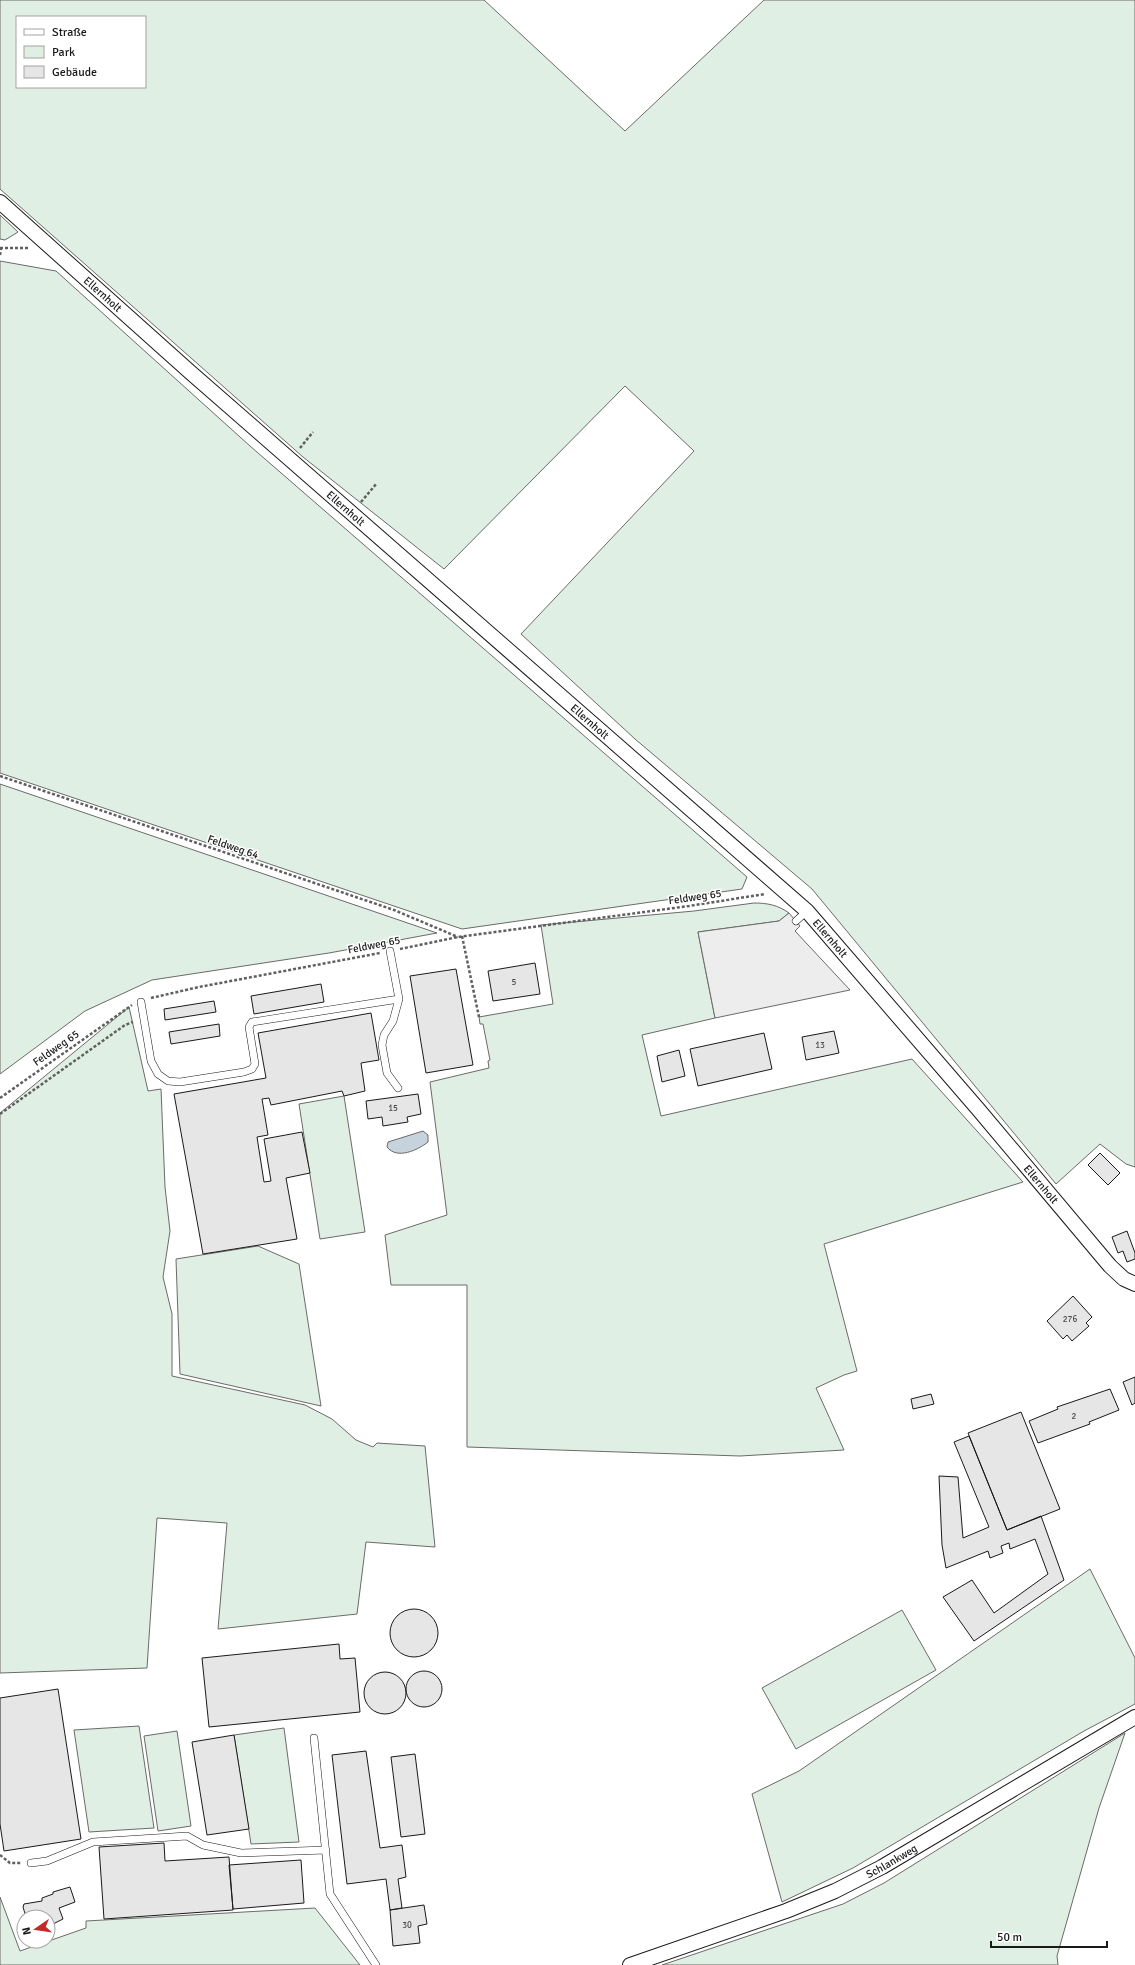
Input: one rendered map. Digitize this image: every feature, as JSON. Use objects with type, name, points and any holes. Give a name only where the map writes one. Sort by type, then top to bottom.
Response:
[{"type":"street","name":"Ellernholt","points":[[0,202],[352,514],[807,912],[967,1097],[1110,1266],[1124,1279],[1135,1284]]},
{"type":"street","name":"Schlankweg","points":[[630,1965],[786,1911],[835,1891],[882,1867],[1135,1717]]},
{"type":"lane","points":[[796,921],[807,912]]},
{"type":"lane","points":[[390,951],[399,999],[393,1021],[384,1035],[382,1045],[387,1073],[398,1088]]},
{"type":"lane","points":[[141,1002],[151,1061],[158,1074],[168,1081],[180,1082],[244,1072],[252,1069],[255,1064],[249,1027],[252,1022],[399,999]]},
{"type":"lane","points":[[314,1738],[330,1894],[376,1965]]},
{"type":"lane","points":[[31,1863],[47,1861],[93,1842],[187,1836],[203,1846],[241,1853],[326,1850]]},
{"type":"path","points":[[0,255],[1,248],[26,248],[47,244]]},
{"type":"path","points":[[290,459],[313,432]]},
{"type":"path","points":[[352,514],[377,483]]},
{"type":"path","name":"Feldweg 64","points":[[0,776],[394,910],[458,937]]},
{"type":"path","name":"Feldweg 65","points":[[0,1098],[128,1007],[159,996],[462,936],[750,898],[780,888]]},
{"type":"path","points":[[462,936],[479,1017]]},
{"type":"path","points":[[0,1114],[124,1025],[143,1018]]},
{"type":"path","points":[[0,1855],[10,1863],[31,1863]]},
{"type":"green space","points":[[0,0],[484,0],[625,131],[764,0],[1135,0],[1135,1167],[1126,1164],[1100,1144],[1056,1184],[812,889],[635,739],[521,634],[694,451],[625,386],[444,569],[303,457],[0,189]]},
{"type":"green space","points":[[0,215],[18,232],[5,240],[0,239]]},
{"type":"green space","points":[[0,261],[56,271],[250,446],[747,877],[742,889],[462,929],[0,773]]},
{"type":"green space","points":[[0,784],[437,933],[329,953],[152,980],[85,1011],[0,1074]]},
{"type":"green space","points":[[754,903],[772,905],[789,913],[779,921],[698,932],[715,1018],[642,1035],[661,1116],[912,1059],[1023,1182],[824,1244],[857,1371],[844,1375],[816,1388],[844,1450],[740,1456],[467,1447],[467,1285],[391,1285],[385,1235],[447,1215],[430,1082],[489,1068],[488,1061],[490,1060],[483,1024],[480,1024],[479,1017],[553,1004],[541,925],[694,911]]},
{"type":"green space","points":[[129,1007],[148,1091],[161,1089],[165,1187],[170,1231],[163,1277],[172,1314],[172,1376],[305,1405],[332,1419],[356,1440],[373,1447],[377,1443],[425,1446],[435,1547],[366,1542],[357,1614],[218,1629],[227,1523],[157,1518],[147,1668],[0,1673],[0,1113]]},
{"type":"green space","points":[[344,1096],[365,1232],[320,1239],[299,1104]]},
{"type":"green space","points":[[258,1246],[299,1264],[321,1406],[180,1374],[176,1259]]},
{"type":"green space","points":[[1090,1569],[1135,1658],[1135,1704],[1084,1731],[853,1868],[782,1902],[752,1794],[799,1771]]},
{"type":"green space","points":[[902,1610],[936,1670],[796,1749],[762,1688]]},
{"type":"green space","points":[[139,1726],[154,1828],[89,1832],[74,1730]]},
{"type":"green space","points":[[284,1728],[299,1842],[251,1844],[234,1735]]},
{"type":"green space","points":[[177,1731],[191,1826],[158,1831],[144,1736]]},
{"type":"green space","points":[[1125,1733],[1099,1808],[1057,1956],[1058,1965],[662,1965],[843,1904],[884,1883]]},
{"type":"green space","points":[[0,1897],[16,1940],[16,1949],[19,1949],[20,1951],[26,1949],[56,1949],[56,1938],[86,1928],[86,1921],[315,1908],[360,1965],[0,1965]]},
{"type":"shaded area","points":[[789,913],[800,926],[795,931],[850,990],[715,1018],[698,932],[779,921]]},
{"type":"shaded area","points":[[423,1131],[428,1135],[428,1142],[413,1151],[396,1153],[387,1147],[388,1142]]},
{"type":"building","points":[[535,963],[540,994],[493,1001],[488,971]]},
{"type":"building","points":[[456,969],[473,1065],[426,1073],[410,976]]},
{"type":"building","points":[[321,984],[324,1002],[254,1014],[251,996]]},
{"type":"building","points":[[214,1001],[216,1012],[165,1020],[164,1009]]},
{"type":"building","points":[[371,1013],[379,1060],[361,1063],[365,1091],[344,1096],[342,1091],[271,1105],[269,1098],[262,1099],[268,1135],[257,1137],[264,1182],[271,1181],[264,1139],[302,1132],[310,1173],[286,1178],[297,1239],[203,1254],[174,1094],[266,1078],[258,1033]]},
{"type":"building","points":[[219,1024],[220,1036],[171,1044],[169,1032]]},
{"type":"building","points":[[834,1031],[839,1053],[806,1060],[802,1037]]},
{"type":"building","points":[[764,1033],[772,1069],[698,1086],[690,1049]]},
{"type":"building","points":[[679,1050],[685,1076],[662,1082],[657,1056]]},
{"type":"building","points":[[418,1094],[421,1114],[407,1117],[408,1122],[383,1126],[382,1117],[368,1119],[366,1101]]},
{"type":"building","points":[[1100,1153],[1120,1173],[1108,1185],[1088,1165]]},
{"type":"building","points":[[1127,1231],[1135,1253],[1135,1259],[1127,1262],[1123,1251],[1118,1253],[1112,1237]]},
{"type":"building","points":[[1073,1296],[1092,1317],[1086,1323],[1089,1326],[1072,1341],[1067,1335],[1063,1339],[1047,1321]]},
{"type":"building","points":[[1135,1377],[1135,1403],[1132,1405],[1123,1382]]},
{"type":"building","points":[[1110,1389],[1119,1410],[1089,1422],[1090,1424],[1038,1443],[1029,1421],[1058,1409],[1057,1407]]},
{"type":"building","points":[[931,1394],[934,1404],[913,1409],[911,1399]]},
{"type":"building","points":[[1021,1412],[1060,1509],[1007,1530],[968,1433]]},
{"type":"building","points":[[969,1436],[1007,1530],[1041,1516],[1064,1580],[974,1641],[943,1597],[972,1580],[994,1613],[1048,1574],[1035,1539],[1010,1549],[1009,1543],[1001,1546],[1003,1553],[990,1558],[988,1551],[946,1568],[942,1545],[939,1476],[958,1477],[963,1538],[989,1527],[954,1442]]},
{"type":"building","points":[[414,1609],[423,1611],[431,1616],[436,1624],[438,1633],[436,1642],[431,1650],[423,1655],[414,1657],[405,1655],[397,1650],[392,1642],[390,1633],[392,1624],[397,1616],[405,1611]]},
{"type":"building","points":[[339,1644],[340,1659],[355,1658],[360,1712],[209,1727],[202,1658]]},
{"type":"building","points":[[428,1671],[437,1676],[441,1682],[441,1696],[437,1702],[428,1707],[420,1707],[411,1702],[407,1696],[406,1685],[411,1676],[417,1672]]},
{"type":"building","points":[[385,1672],[400,1678],[406,1693],[400,1708],[385,1714],[370,1708],[364,1693],[370,1678]]},
{"type":"building","points":[[58,1689],[81,1839],[4,1851],[0,1824],[0,1698]]},
{"type":"building","points":[[234,1735],[249,1829],[207,1835],[192,1742]]},
{"type":"building","points":[[366,1751],[380,1848],[402,1845],[406,1877],[398,1879],[402,1908],[390,1910],[386,1879],[347,1884],[332,1755]]},
{"type":"building","points":[[415,1754],[425,1834],[401,1837],[391,1757]]},
{"type":"building","points":[[164,1843],[165,1861],[229,1857],[233,1910],[104,1919],[99,1847]]},
{"type":"building","points":[[301,1860],[304,1903],[233,1909],[229,1865]]},
{"type":"building","points":[[70,1887],[75,1902],[59,1908],[63,1919],[56,1922],[56,1909],[24,1909],[24,1904],[42,1901],[42,1898],[53,1894],[53,1892]]},
{"type":"building","points":[[424,1905],[427,1924],[418,1926],[420,1943],[393,1946],[390,1910]]}]
